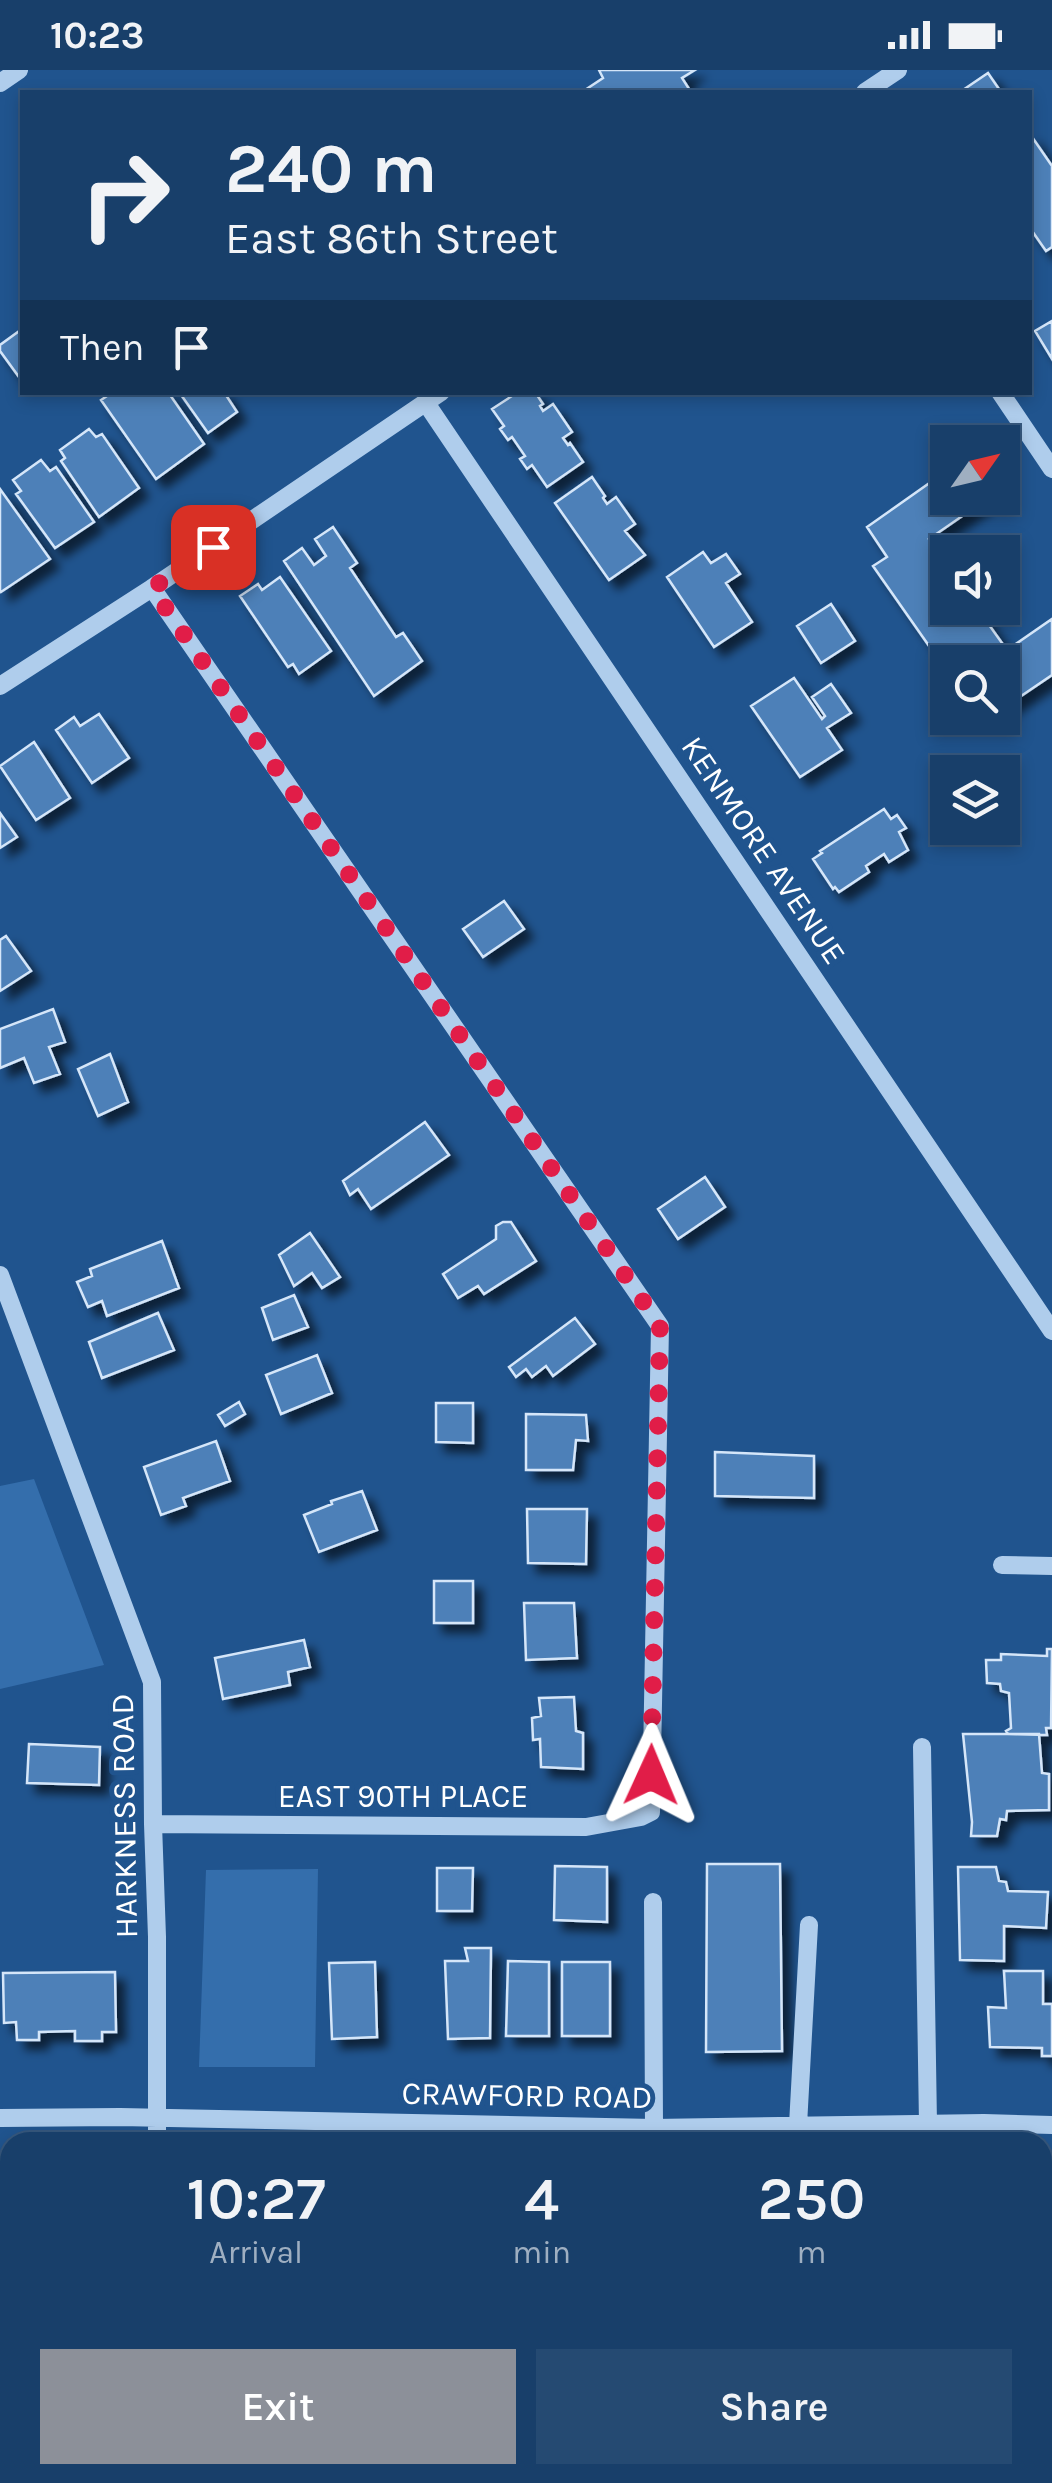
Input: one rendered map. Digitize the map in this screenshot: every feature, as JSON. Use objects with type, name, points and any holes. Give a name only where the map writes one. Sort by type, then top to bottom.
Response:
[{"type":"street","points":[[0,83],[19,70]]},
{"type":"street","points":[[868,90],[898,70]]},
{"type":"street","points":[[1002,395],[1052,469]]},
{"type":"street","points":[[0,686],[434,398]]},
{"type":"street","name":"KENMORE AVENUE","points":[[434,398],[1052,1331]]},
{"type":"street","name":"EAST 90TH PLACE","points":[[152,588],[660,1326],[651,1812],[586,1827],[153,1824]]},
{"type":"street","name":"HARKNESS ROAD","points":[[0,1275],[152,1682],[157,2132]]},
{"type":"street","points":[[1002,1565],[1052,1566]]},
{"type":"street","points":[[922,1747],[928,2124]]},
{"type":"street","points":[[653,1902],[654,2128]]},
{"type":"street","points":[[798,2125],[809,1925]]},
{"type":"street","name":"CRAWFORD ROAD","points":[[0,2118],[654,2128],[1052,2125]]},
{"type":"shaded area","points":[[34,1479],[104,1665],[0,1689],[0,1486]]},
{"type":"shaded area","points":[[318,1869],[315,2067],[199,2067],[206,1870]]},
{"type":"building","points":[[599,70],[695,70],[682,78],[690,90],[585,90],[603,78]]},
{"type":"building","points":[[988,73],[1000,90],[963,90]]},
{"type":"building","points":[[1032,137],[1052,166],[1052,247],[1046,251],[1032,231]]},
{"type":"building","points":[[1052,321],[1052,359],[1035,331]]},
{"type":"building","points":[[20,330],[19,377],[0,351],[0,345]]},
{"type":"building","points":[[108,395],[170,395],[204,444],[156,479],[101,400]]},
{"type":"building","points":[[181,395],[226,395],[237,412],[208,433]]},
{"type":"building","points":[[513,395],[537,395],[543,411],[553,404],[572,432],[563,438],[583,462],[547,487],[532,465],[527,469],[520,459],[525,456],[512,437],[508,440],[500,429],[504,426],[492,409]]},
{"type":"building","points":[[89,429],[96,437],[102,434],[139,488],[99,517],[61,461],[65,458],[60,450]]},
{"type":"building","points":[[41,460],[50,471],[56,467],[94,522],[55,548],[16,494],[21,491],[13,480]]},
{"type":"building","points":[[592,477],[607,504],[616,497],[635,524],[625,531],[645,555],[609,580],[555,503]]},
{"type":"building","points":[[930,483],[930,515],[964,515],[930,535],[930,625],[989,625],[1003,645],[930,647],[873,566],[887,557],[867,527]]},
{"type":"building","points":[[0,489],[50,559],[1,592],[0,590]]},
{"type":"building","points":[[333,527],[357,563],[350,568],[396,637],[403,633],[422,661],[374,696],[284,561],[302,548],[314,565],[326,556],[315,539]]},
{"type":"building","points":[[703,552],[711,563],[726,554],[740,574],[726,583],[752,622],[714,647],[667,577]]},
{"type":"building","points":[[280,577],[331,651],[299,674],[293,664],[288,667],[240,596],[258,584],[262,590]]},
{"type":"building","points":[[831,604],[855,641],[821,663],[797,626]]},
{"type":"building","points":[[1052,619],[1052,675],[1020,697],[1020,645],[1014,645]]},
{"type":"building","points":[[794,678],[822,719],[825,716],[812,697],[831,684],[851,713],[827,728],[842,750],[800,777],[751,706]]},
{"type":"building","points":[[99,714],[129,758],[92,783],[56,730],[74,717],[80,726]]},
{"type":"building","points":[[34,742],[70,798],[36,820],[0,766]]},
{"type":"building","points":[[884,809],[891,819],[897,815],[906,828],[899,832],[908,850],[889,862],[884,854],[866,866],[869,872],[839,892],[833,889],[813,859]]},
{"type":"building","points":[[0,813],[17,837],[0,848]]},
{"type":"building","points":[[504,901],[524,929],[483,957],[463,929]]},
{"type":"building","points":[[6,936],[31,971],[0,991],[0,940]]},
{"type":"building","points":[[53,1009],[65,1042],[49,1047],[60,1074],[34,1083],[24,1058],[0,1068],[0,1029]]},
{"type":"building","points":[[110,1054],[128,1102],[98,1116],[78,1069]]},
{"type":"building","points":[[425,1122],[449,1155],[371,1209],[358,1189],[350,1195],[343,1181]]},
{"type":"building","points":[[705,1177],[725,1207],[678,1239],[658,1209]]},
{"type":"building","points":[[511,1222],[536,1261],[484,1294],[478,1286],[458,1298],[443,1274],[496,1239],[496,1226]]},
{"type":"building","points":[[310,1233],[340,1277],[322,1288],[312,1273],[294,1286],[279,1255]]},
{"type":"building","points":[[162,1241],[179,1288],[107,1316],[102,1301],[88,1307],[77,1282],[92,1276],[90,1269]]},
{"type":"building","points":[[294,1295],[308,1327],[273,1340],[262,1308]]},
{"type":"building","points":[[158,1313],[174,1350],[102,1378],[89,1342]]},
{"type":"building","points":[[575,1318],[595,1344],[553,1376],[546,1366],[532,1377],[526,1369],[516,1377],[509,1367]]},
{"type":"building","points":[[317,1355],[332,1393],[281,1414],[266,1375]]},
{"type":"building","points":[[239,1402],[245,1414],[225,1426],[218,1415]]},
{"type":"building","points":[[436,1403],[473,1403],[473,1443],[436,1442]]},
{"type":"building","points":[[526,1414],[586,1415],[588,1441],[576,1440],[573,1470],[526,1470]]},
{"type":"building","points":[[216,1441],[230,1481],[183,1498],[186,1506],[161,1515],[144,1467]]},
{"type":"building","points":[[715,1452],[814,1456],[814,1498],[715,1496]]},
{"type":"building","points":[[362,1491],[377,1530],[319,1552],[304,1515]]},
{"type":"building","points":[[527,1509],[587,1509],[586,1564],[528,1563]]},
{"type":"building","points":[[434,1581],[473,1581],[473,1623],[434,1623]]},
{"type":"building","points":[[524,1603],[574,1603],[577,1658],[526,1660]]},
{"type":"building","points":[[304,1640],[310,1667],[288,1672],[290,1685],[223,1699],[215,1658]]},
{"type":"building","points":[[1047,1649],[1052,1649],[1051,1728],[1046,1728],[1047,1735],[1008,1734],[1009,1693],[1001,1691],[1000,1684],[987,1683],[986,1660],[1001,1660],[1001,1654],[1047,1656]]},
{"type":"building","points":[[574,1697],[576,1731],[583,1733],[583,1769],[541,1767],[540,1739],[533,1740],[532,1718],[541,1716],[539,1698]]},
{"type":"building","points":[[963,1734],[1039,1734],[1042,1773],[1049,1774],[1049,1810],[1007,1811],[1006,1820],[1000,1819],[997,1836],[971,1836]]},
{"type":"building","points":[[29,1744],[100,1747],[99,1785],[27,1783]]},
{"type":"building","points":[[707,1864],[780,1864],[782,2051],[706,2052]]},
{"type":"building","points":[[555,1866],[607,1867],[607,1922],[554,1920]]},
{"type":"building","points":[[958,1867],[996,1867],[999,1881],[1006,1882],[1008,1891],[1048,1892],[1046,1928],[1004,1926],[1004,1961],[960,1960]]},
{"type":"building","points":[[437,1868],[473,1868],[472,1911],[437,1911]]},
{"type":"building","points":[[465,1948],[491,1948],[490,2038],[448,2039],[445,1961],[468,1961]]},
{"type":"building","points":[[508,1961],[549,1962],[549,2036],[506,2036]]},
{"type":"building","points":[[375,1962],[377,2037],[332,2039],[329,1963]]},
{"type":"building","points":[[562,1962],[610,1962],[610,2036],[562,2036]]},
{"type":"building","points":[[1004,1971],[1043,1971],[1043,2004],[1052,2004],[1052,2056],[1042,2056],[1042,2048],[990,2047],[988,2007],[1006,2008]]},
{"type":"building","points":[[115,1972],[116,2032],[102,2032],[102,2041],[75,2041],[75,2031],[39,2032],[39,2040],[17,2040],[16,2022],[4,2023],[3,1973]]},
{"type":"route","points":[[213,547],[152,588],[660,1326],[651,1775]]}]
